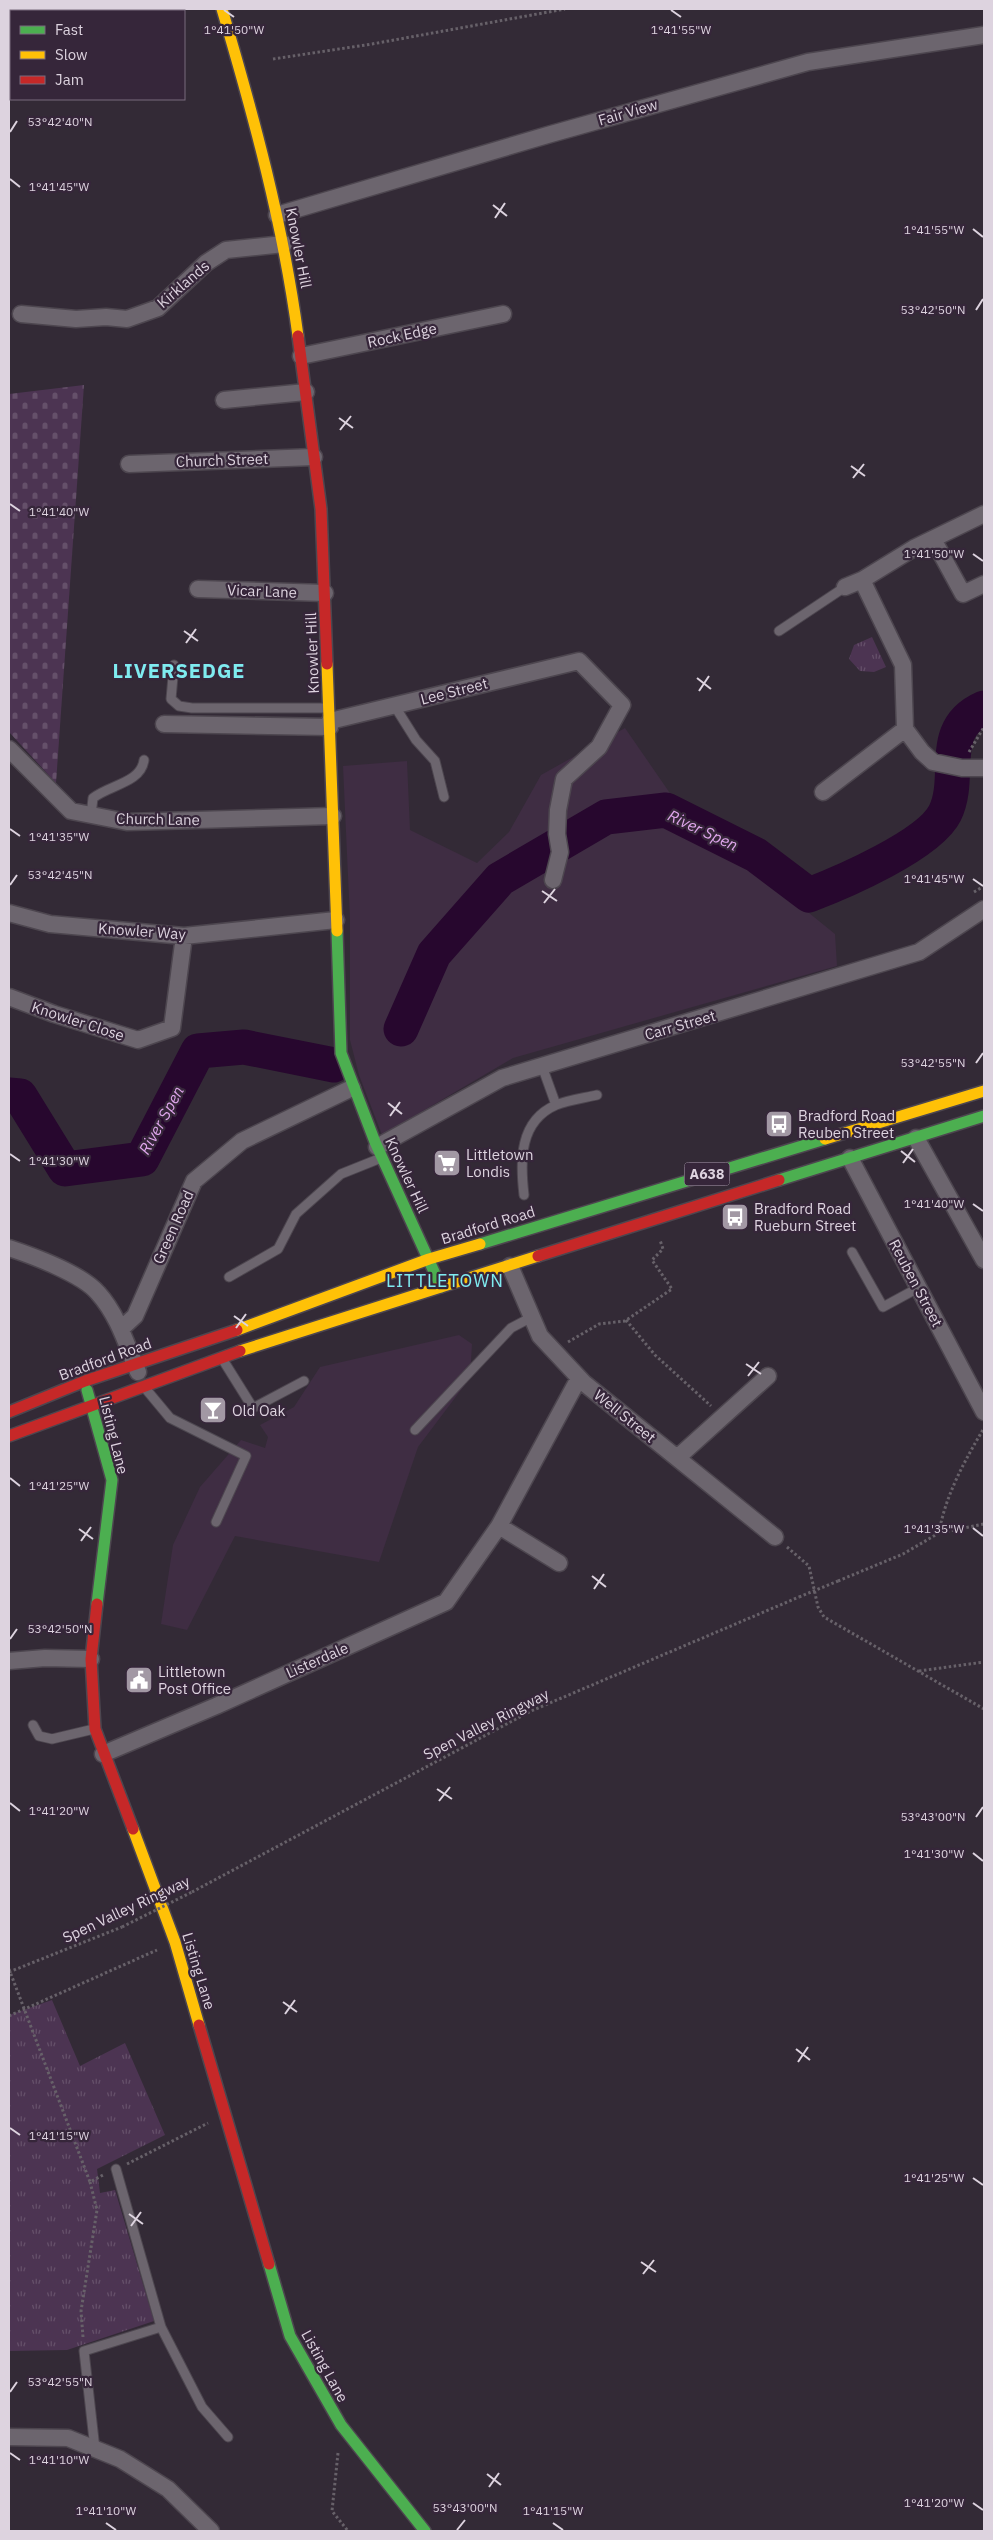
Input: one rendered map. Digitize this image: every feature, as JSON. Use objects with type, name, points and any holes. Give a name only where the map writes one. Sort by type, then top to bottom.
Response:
[{"type":"street","name":"Knowler Hill","points":[[222,9],[255,120],[289,267],[321,508],[326,593],[341,1053],[352,1088],[379,1152],[441,1287]]},
{"type":"street","name":"Fair View","points":[[277,215],[551,134],[808,62],[984,35]]},
{"type":"street","name":"Kirklands","points":[[21,314],[76,319],[106,318],[127,320],[158,308],[206,263],[226,250],[284,244]]},
{"type":"street","name":"Rock Edge","points":[[301,356],[503,314]]},
{"type":"street","points":[[224,400],[306,392]]},
{"type":"street","name":"Church Street","points":[[129,464],[314,457]]},
{"type":"street","points":[[845,587],[862,580],[933,538],[984,514]]},
{"type":"street","points":[[933,538],[962,594],[984,584]]},
{"type":"street","points":[[862,580],[903,664],[905,729],[922,752],[933,762],[964,768],[984,768]]},
{"type":"street","name":"Vicar Lane","points":[[198,589],[326,593]]},
{"type":"street","name":"Lee Street","points":[[164,724],[330,719],[394,706],[579,661],[622,704],[598,747],[564,779],[558,810],[557,834],[560,852],[553,880]]},
{"type":"street","points":[[822,792],[905,729]]},
{"type":"street","name":"Church Lane","points":[[9,749],[71,812],[127,822],[333,816]]},
{"type":"street","name":"Carr Street","points":[[379,1152],[502,1078],[706,1018],[919,952],[984,909]]},
{"type":"street","name":"Knowler Way","points":[[9,914],[50,924],[184,936],[336,920]]},
{"type":"street","name":"Knowler Close","points":[[9,997],[54,1014],[138,1040],[172,1028],[184,936]]},
{"type":"street","name":"Green Road","points":[[120,1329],[135,1316],[194,1181],[242,1141],[352,1088]]},
{"type":"street","name":"Bradford Road","points":[[9,1412],[84,1382],[226,1334],[429,1259],[984,1091]]},
{"type":"street","name":"A638","points":[[9,1436],[279,1337],[984,1116]]},
{"type":"street","points":[[916,1138],[984,1260]]},
{"type":"street","name":"Reuben Street","points":[[850,1158],[983,1410]]},
{"type":"street","points":[[9,1248],[61,1268],[98,1292],[120,1329],[143,1386]]},
{"type":"street","name":"Well Street","points":[[510,1266],[540,1336],[579,1378],[775,1537]]},
{"type":"street","points":[[678,1458],[768,1376]]},
{"type":"street","name":"Listerdale","points":[[103,1754],[216,1706],[446,1602],[499,1526],[579,1378]]},
{"type":"street","name":"Listing Lane","points":[[84,1382],[112,1480],[91,1659],[95,1729],[175,1942],[290,2336],[341,2425],[425,2531]]},
{"type":"street","points":[[499,1526],[559,1563]]},
{"type":"street","points":[[9,1662],[45,1658],[91,1659]]},
{"type":"street","points":[[9,2436],[68,2438],[120,2458],[168,2488],[211,2531]]},
{"type":"lane","points":[[779,630],[845,587]]},
{"type":"lane","points":[[174,665],[171,699],[179,706],[330,719]]},
{"type":"lane","points":[[394,706],[416,740],[435,761],[444,797]]},
{"type":"lane","points":[[91,815],[93,798],[103,789],[138,774],[143,768],[144,760]]},
{"type":"lane","points":[[542,1066],[556,1105]]},
{"type":"lane","points":[[524,1195],[521,1168],[529,1127],[537,1117],[556,1105],[597,1094]]},
{"type":"lane","points":[[229,1277],[278,1249],[296,1214],[342,1174],[379,1152]]},
{"type":"lane","points":[[852,1252],[883,1306],[918,1288]]},
{"type":"lane","points":[[415,1430],[511,1328],[532,1317]]},
{"type":"lane","points":[[222,1358],[253,1408],[304,1381]]},
{"type":"lane","points":[[143,1386],[170,1418],[246,1456],[216,1522]]},
{"type":"lane","points":[[33,1725],[39,1736],[52,1739],[95,1729]]},
{"type":"lane","points":[[116,2169],[161,2327],[202,2407],[228,2437]]},
{"type":"lane","points":[[94,2448],[84,2351],[161,2327]]},
{"type":"path","points":[[274,59],[372,44],[565,9]]},
{"type":"path","points":[[964,768],[970,748],[984,727]]},
{"type":"path","points":[[554,1351],[599,1324],[626,1320],[672,1288],[652,1260],[663,1249],[654,1221]]},
{"type":"path","points":[[626,1320],[655,1355],[722,1417]]},
{"type":"path","points":[[939,1533],[942,1517],[968,1455],[984,1427]]},
{"type":"path","name":"Spen Valley Ringway","points":[[9,1971],[122,1927],[192,1892],[531,1711],[903,1554],[939,1533],[984,1524]]},
{"type":"path","points":[[775,1537],[810,1566],[818,1607],[824,1617],[984,1709]]},
{"type":"path","points":[[919,1671],[984,1662]]},
{"type":"path","points":[[9,2016],[175,1942]]},
{"type":"path","points":[[9,1971],[90,2182],[97,2210],[81,2311],[84,2351]]},
{"type":"path","points":[[90,2182],[225,2114]]},
{"type":"path","points":[[341,2425],[332,2512],[348,2531]]},
{"type":"shaded area","points":[[625,728],[674,799],[711,841],[793,900],[835,934],[837,966],[513,1058],[382,1135],[359,1075],[350,1040],[350,920],[343,766],[407,761],[410,830],[477,863],[509,832],[541,775]]},
{"type":"shaded area","points":[[459,1335],[472,1344],[470,1378],[418,1447],[379,1562],[235,1536],[187,1630],[161,1624],[173,1545],[200,1487],[241,1440],[265,1448],[268,1437],[260,1425],[294,1407],[320,1367]]},
{"type":"green space","points":[[84,385],[56,783],[9,732],[9,394]]},
{"type":"green space","points":[[872,637],[886,667],[874,672],[860,671],[849,659],[854,645]]},
{"type":"green space","points":[[52,2000],[80,2066],[125,2043],[165,2135],[97,2169],[100,2193],[115,2190],[154,2321],[67,2350],[9,2351],[9,2015]]},
{"type":"waterway","name":"River Spen","points":[[401,1029],[434,954],[500,879],[606,817],[666,810],[756,855],[809,895],[863,872],[904,850],[936,825],[945,813],[950,799],[953,754],[960,728],[969,717],[984,708]]},
{"type":"waterway","name":"River Spen","points":[[9,1095],[20,1096],[65,1169],[142,1159],[198,1051],[244,1047],[334,1065]]},
{"type":"traffic: fast","points":[[337,931],[341,1053],[375,1142],[441,1287]]},
{"type":"traffic: fast","points":[[779,1180],[984,1116]]},
{"type":"traffic: fast","points":[[480,1244],[825,1139]]},
{"type":"traffic: fast","points":[[87,1390],[112,1480],[97,1604]]},
{"type":"traffic: fast","points":[[269,2264],[290,2336],[341,2425],[425,2531]]},
{"type":"traffic: slow","points":[[222,9],[276,212],[298,336]]},
{"type":"traffic: slow","points":[[327,664],[337,931]]},
{"type":"traffic: slow","points":[[825,1139],[984,1091]]},
{"type":"traffic: slow","points":[[237,1330],[429,1259],[480,1244]]},
{"type":"traffic: slow","points":[[240,1351],[538,1256]]},
{"type":"traffic: slow","points":[[133,1829],[175,1942],[199,2025]]},
{"type":"traffic: jam","points":[[298,336],[321,509],[327,664]]},
{"type":"traffic: jam","points":[[538,1256],[779,1180]]},
{"type":"traffic: jam","points":[[9,1412],[85,1381],[237,1330]]},
{"type":"traffic: jam","points":[[9,1436],[240,1351]]},
{"type":"traffic: jam","points":[[97,1604],[91,1659],[95,1729],[133,1829]]},
{"type":"traffic: jam","points":[[199,2025],[269,2264]]},
{"type":"place","name":"Bradford Road Reuben Street","points":[[779,1124]]},
{"type":"place","name":"Littletown Londis","points":[[447,1163]]},
{"type":"place","name":"Bradford Road Rueburn Street","points":[[735,1217]]},
{"type":"place","name":"Old Oak","points":[[213,1410]]},
{"type":"place","name":"Littletown Post Office","points":[[139,1680]]},
{"type":"district","name":"LIVERSEDGE","points":[[179,670]]},
{"type":"district","name":"LITTLETOWN","points":[[445,1280]]}]
